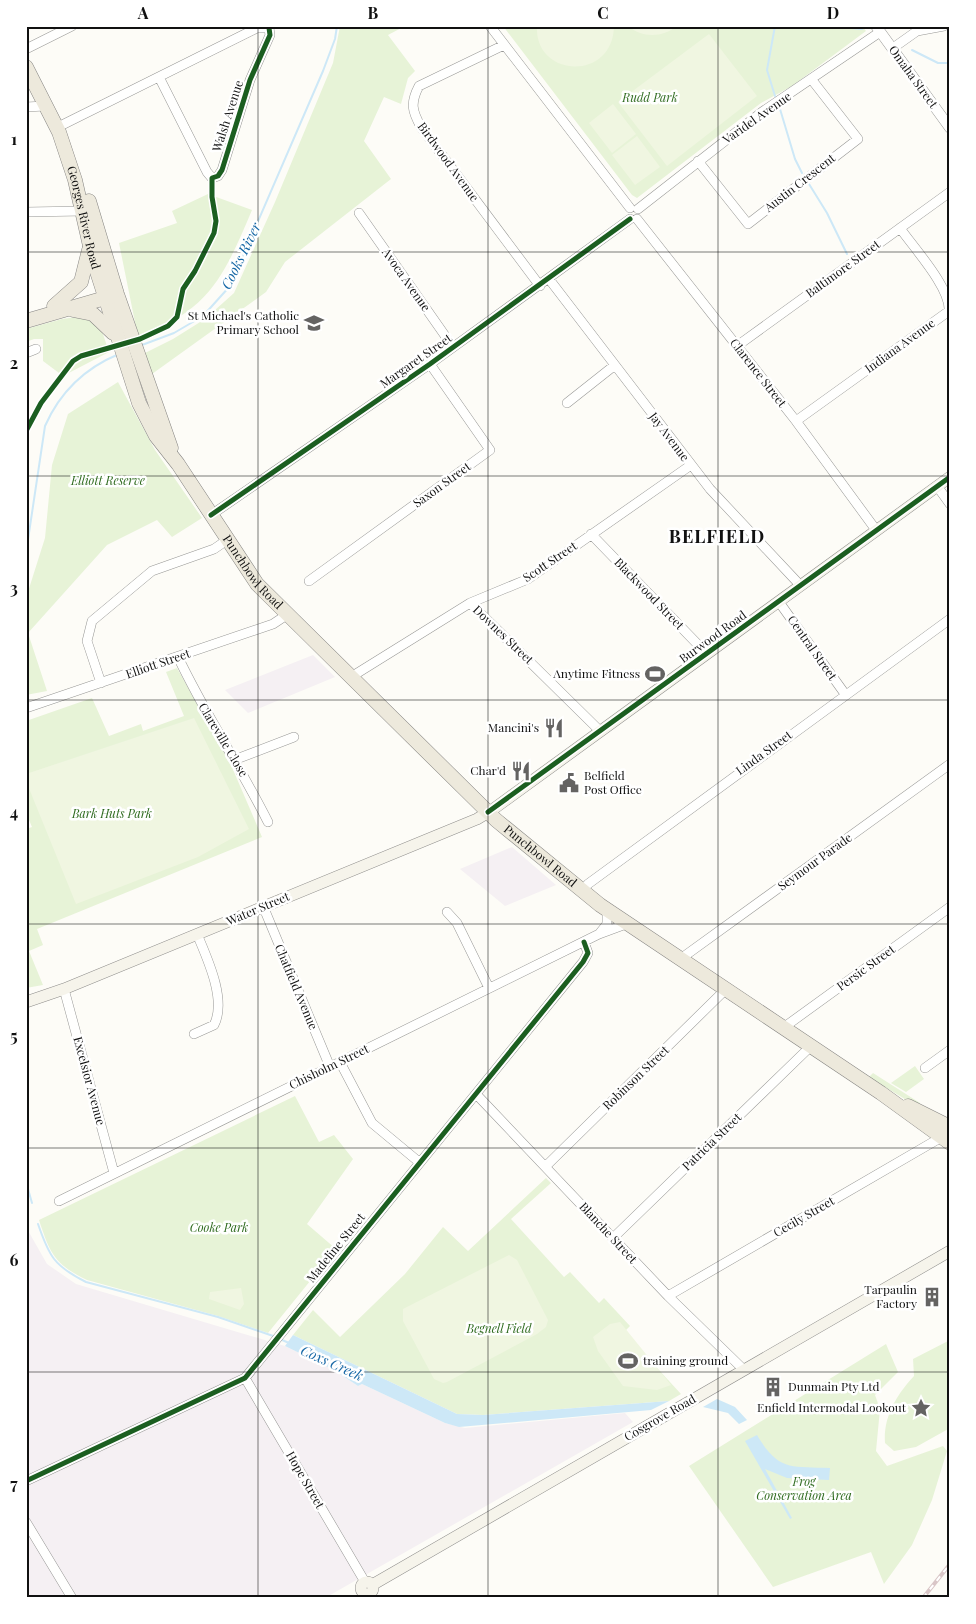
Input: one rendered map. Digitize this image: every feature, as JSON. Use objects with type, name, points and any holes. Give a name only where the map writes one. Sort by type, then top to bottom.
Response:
[{"type":"main road","name":"Georges River Road","points":[[26,67],[58,130],[83,211],[89,239],[109,295]]},
{"type":"main road","name":"Georges River Road","points":[[58,130],[66,139],[81,174],[109,295]]},
{"type":"main road","points":[[54,306],[81,282],[88,259],[89,239]]},
{"type":"main road","points":[[26,314],[54,306],[109,295]]},
{"type":"main road","points":[[26,321],[109,295]]},
{"type":"main road","name":"Punchbowl Road","points":[[109,295],[132,338],[178,464]]},
{"type":"main road","name":"Punchbowl Road","points":[[109,295],[117,340],[148,422],[156,436],[178,464],[251,577],[488,812],[582,891],[607,911],[679,960],[947,1136]]},
{"type":"main road","points":[[68,309],[93,314],[117,340]]},
{"type":"main road","name":"Burwood Road","points":[[488,812],[950,477]]},
{"type":"main road","name":"Water Street","points":[[26,1002],[64,989],[488,812]]},
{"type":"main road","name":"Cosgrove Road","points":[[362,1589],[950,1251]]},
{"type":"street","points":[[26,49],[72,26]]},
{"type":"street","points":[[490,26],[634,209],[627,214],[634,219]]},
{"type":"street","points":[[892,48],[917,31],[944,26]]},
{"type":"street","name":"Walsh Avenue","points":[[58,130],[159,77],[257,28],[269,28],[270,34],[250,80],[222,170],[218,176],[212,178],[206,172],[159,77]]},
{"type":"street","name":"Omaha Street","points":[[878,29],[950,128]]},
{"type":"street","name":"Varidel Avenue","points":[[634,209],[762,112],[812,80],[878,29]]},
{"type":"street","name":"Birdwood Avenue","points":[[504,45],[419,86],[413,98],[412,110],[421,127],[540,286]]},
{"type":"street","name":"Austin Crescent","points":[[698,161],[748,224],[858,139],[812,80]]},
{"type":"street","points":[[26,106],[46,106]]},
{"type":"street","name":"Baltimore Street","points":[[737,346],[950,192]]},
{"type":"street","points":[[26,212],[83,211]]},
{"type":"street","name":"Avoca Avenue","points":[[359,214],[453,347]]},
{"type":"street","name":"Margaret Street","points":[[211,516],[634,219]]},
{"type":"street","name":"Clarence Street","points":[[634,219],[737,346],[876,530]]},
{"type":"street","name":"Indiana Avenue","points":[[796,422],[949,311],[949,303],[942,288],[900,228]]},
{"type":"street","name":"Jay Avenue","points":[[550,279],[710,489],[800,585]]},
{"type":"street","points":[[26,353],[36,349]]},
{"type":"street","name":"Saxon Street","points":[[309,581],[490,450],[430,364]]},
{"type":"street","points":[[567,403],[615,365]]},
{"type":"street","name":"Scott Street","points":[[351,677],[470,603],[528,579],[691,465]]},
{"type":"street","points":[[937,486],[950,504]]},
{"type":"street","name":"Blackwood Street","points":[[591,534],[707,654]]},
{"type":"street","points":[[101,683],[87,641],[92,621],[152,571],[214,548],[227,540]]},
{"type":"street","name":"Central Street","points":[[779,602],[845,694]]},
{"type":"street","name":"Downes Street","points":[[470,603],[600,732]]},
{"type":"street","name":"Elliott Street","points":[[26,708],[273,624],[288,614]]},
{"type":"street","name":"Linda Street","points":[[582,891],[596,878],[950,619]]},
{"type":"street","name":"Clareville Close","points":[[178,657],[194,691],[268,822]]},
{"type":"street","points":[[234,760],[294,737]]},
{"type":"street","name":"Seymour Parade","points":[[679,960],[950,764]]},
{"type":"street","name":"Chatfield Avenue","points":[[263,906],[330,1067]]},
{"type":"street","name":"Persic Street","points":[[783,1028],[950,907]]},
{"type":"street","points":[[599,934],[607,924],[607,911]]},
{"type":"street","points":[[447,912],[457,924],[489,988]]},
{"type":"street","name":"Chisholm Street","points":[[59,1201],[599,934],[626,924]]},
{"type":"street","points":[[194,1034],[214,1025],[218,1013],[213,973],[197,934]]},
{"type":"street","name":"Madeline Street","points":[[26,1481],[245,1378],[583,962],[588,953],[584,942]]},
{"type":"street","name":"Excelsior Avenue","points":[[64,989],[114,1173]]},
{"type":"street","name":"Robinson Street","points":[[546,1166],[725,990]]},
{"type":"street","name":"Patricia Street","points":[[613,1238],[811,1046]]},
{"type":"street","points":[[925,1068],[950,1050]]},
{"type":"street","points":[[340,1062],[372,1123],[419,1162]]},
{"type":"street","name":"Blanche Street","points":[[476,1094],[668,1296],[727,1356],[743,1369]]},
{"type":"street","name":"Cecily Street","points":[[668,1296],[947,1136]]},
{"type":"street","name":"Hope Street","points":[[245,1378],[362,1589]]},
{"type":"street","points":[[26,1522],[72,1598]]},
{"type":"shaded area","points":[[313,655],[335,677],[248,713],[225,690]]},
{"type":"shaded area","points":[[512,847],[556,885],[505,906],[460,869]]},
{"type":"shaded area","points":[[26,1227],[47,1264],[76,1284],[285,1346],[334,1370],[358,1386],[362,1384],[445,1423],[465,1428],[625,1413],[633,1422],[325,1598],[26,1598]]},
{"type":"green space","points":[[340,26],[405,26],[388,35],[415,71],[408,78],[401,104],[384,97],[364,141],[391,179],[285,262],[266,292],[152,374],[145,353],[173,339],[205,319],[234,293],[275,202],[333,63]]},
{"type":"green space","name":"Rudd Park","points":[[503,26],[862,26],[866,31],[792,86],[761,103],[637,198],[632,195]]},
{"type":"green space","points":[[537,26],[614,26],[610,44],[601,57],[588,64],[574,66],[560,64],[548,56],[539,43]]},
{"type":"green space","points":[[628,26],[677,26],[665,33],[652,35],[639,33]]},
{"type":"green space","points":[[709,34],[757,96],[667,166],[618,102]]},
{"type":"green space","points":[[613,104],[636,134],[612,153],[589,123]]},
{"type":"green space","points":[[637,136],[660,167],[635,185],[612,155]]},
{"type":"green space","points":[[208,194],[252,210],[232,254],[212,288],[198,302],[182,315],[138,337],[119,243],[177,223],[172,211]]},
{"type":"green space","points":[[84,316],[100,325],[109,352],[63,376],[43,361],[43,339],[34,339],[26,342],[26,329],[62,319]]},
{"type":"green space","name":"Elliott Reserve","points":[[118,382],[155,450],[202,518],[172,537],[157,520],[107,545],[28,633],[47,691],[26,695],[26,598],[45,538],[52,465],[68,414]]},
{"type":"green space","name":"Bark Huts Park","points":[[177,668],[231,765],[262,837],[37,929],[43,945],[29,951],[43,985],[26,988],[26,829],[32,827],[26,813],[26,721],[92,698],[109,736],[141,724],[143,731],[184,716],[166,672]]},
{"type":"green space","name":"Bark Huts Park","points":[[194,718],[249,829],[198,857],[76,904],[26,781],[26,774]]},
{"type":"green space","points":[[915,1066],[924,1079],[906,1092],[891,1083]]},
{"type":"green space","points":[[873,1073],[920,1103],[916,1106],[869,1077]]},
{"type":"green space","name":"Cooke Park","points":[[295,1096],[319,1142],[334,1135],[353,1159],[307,1224],[336,1249],[268,1333],[218,1316],[87,1280],[67,1269],[50,1249],[39,1220]]},
{"type":"green space","name":"Begnell Field","points":[[546,1178],[551,1183],[511,1219],[564,1277],[570,1272],[599,1303],[604,1298],[630,1326],[624,1332],[681,1394],[669,1401],[483,1415],[457,1414],[293,1335],[313,1310],[340,1337],[405,1274],[443,1227],[468,1251]]},
{"type":"green space","points":[[509,1255],[517,1260],[548,1320],[546,1327],[537,1334],[447,1382],[443,1383],[434,1379],[403,1321],[403,1309]]},
{"type":"green space","points":[[241,1288],[244,1304],[240,1310],[209,1299],[210,1292]]},
{"type":"green space","name":"training ground","points":[[620,1322],[671,1385],[657,1390],[623,1386],[598,1351],[593,1337],[610,1324]]},
{"type":"green space","points":[[950,1340],[950,1428],[916,1447],[894,1451],[885,1443],[886,1424],[892,1406],[914,1376],[913,1359]]},
{"type":"green space","name":"Frog Conservation Area","points":[[886,1344],[898,1372],[875,1395],[880,1409],[876,1451],[887,1466],[943,1446],[947,1451],[932,1500],[912,1545],[884,1584],[871,1552],[773,1587],[689,1466]]},
{"type":"water","points":[[293,1335],[457,1414],[483,1415],[669,1401],[651,1410],[459,1427],[445,1423],[362,1384],[358,1386],[334,1370],[285,1346]]},
{"type":"water","points":[[717,1399],[735,1407],[747,1420],[739,1424],[728,1413],[703,1407]]},
{"type":"water","points":[[757,1435],[772,1455],[787,1465],[830,1468],[829,1480],[787,1478],[765,1469],[792,1518],[790,1519],[745,1441]]},
{"type":"waterway","name":"Cooks River","points":[[142,345],[174,333],[203,316],[230,286],[323,71],[335,39],[337,26]]},
{"type":"waterway","points":[[775,26],[767,70],[775,96]]},
{"type":"waterway","points":[[831,26],[862,29]]},
{"type":"waterway","points":[[912,50],[938,63],[950,63]]},
{"type":"waterway","points":[[780,109],[795,159],[802,173]]},
{"type":"waterway","points":[[809,184],[827,213],[847,254]]},
{"type":"waterway","name":"Cooks River","points":[[26,553],[45,426],[58,402],[75,382],[95,366],[119,354]]},
{"type":"waterway","name":"Coxs Creek","points":[[26,1182],[32,1203]]},
{"type":"waterway","name":"Coxs Creek","points":[[38,1224],[54,1259],[67,1271],[86,1282],[218,1317],[276,1337]]},
{"type":"waterway","name":"Coxs Creek","points":[[280,1339],[289,1343]]},
{"type":"railway","points":[[923,1598],[950,1564]]},
{"type":"cycle path","points":[[26,431],[41,403],[73,361],[81,356],[140,339],[168,326],[177,317],[183,289],[195,271],[214,233],[216,221],[212,197],[212,178],[218,176],[222,170],[250,80],[270,35],[269,28]]},
{"type":"cycle path","points":[[211,515],[430,364],[630,219]]},
{"type":"cycle path","points":[[488,812],[950,477]]},
{"type":"cycle path","points":[[26,1481],[245,1378],[583,962],[588,953],[584,942]]},
{"type":"place","name":"St Michael's Catholic Primary School","points":[[314,323]]},
{"type":"place","name":"Anytime Fitness","points":[[655,674]]},
{"type":"place","name":"Mancini's","points":[[554,728]]},
{"type":"place","name":"Char'd","points":[[521,771]]},
{"type":"place","name":"Belfield Post Office","points":[[569,783]]},
{"type":"place","name":"Tarpaulin Factory","points":[[932,1297]]},
{"type":"place","name":"training ground","points":[[628,1361]]},
{"type":"place","name":"Dunmain Pty Ltd","points":[[773,1387]]},
{"type":"place","name":"Enfield Intermodal Lookout","points":[[921,1408]]},
{"type":"district","name":"BELFIELD","points":[[717,537]]}]
